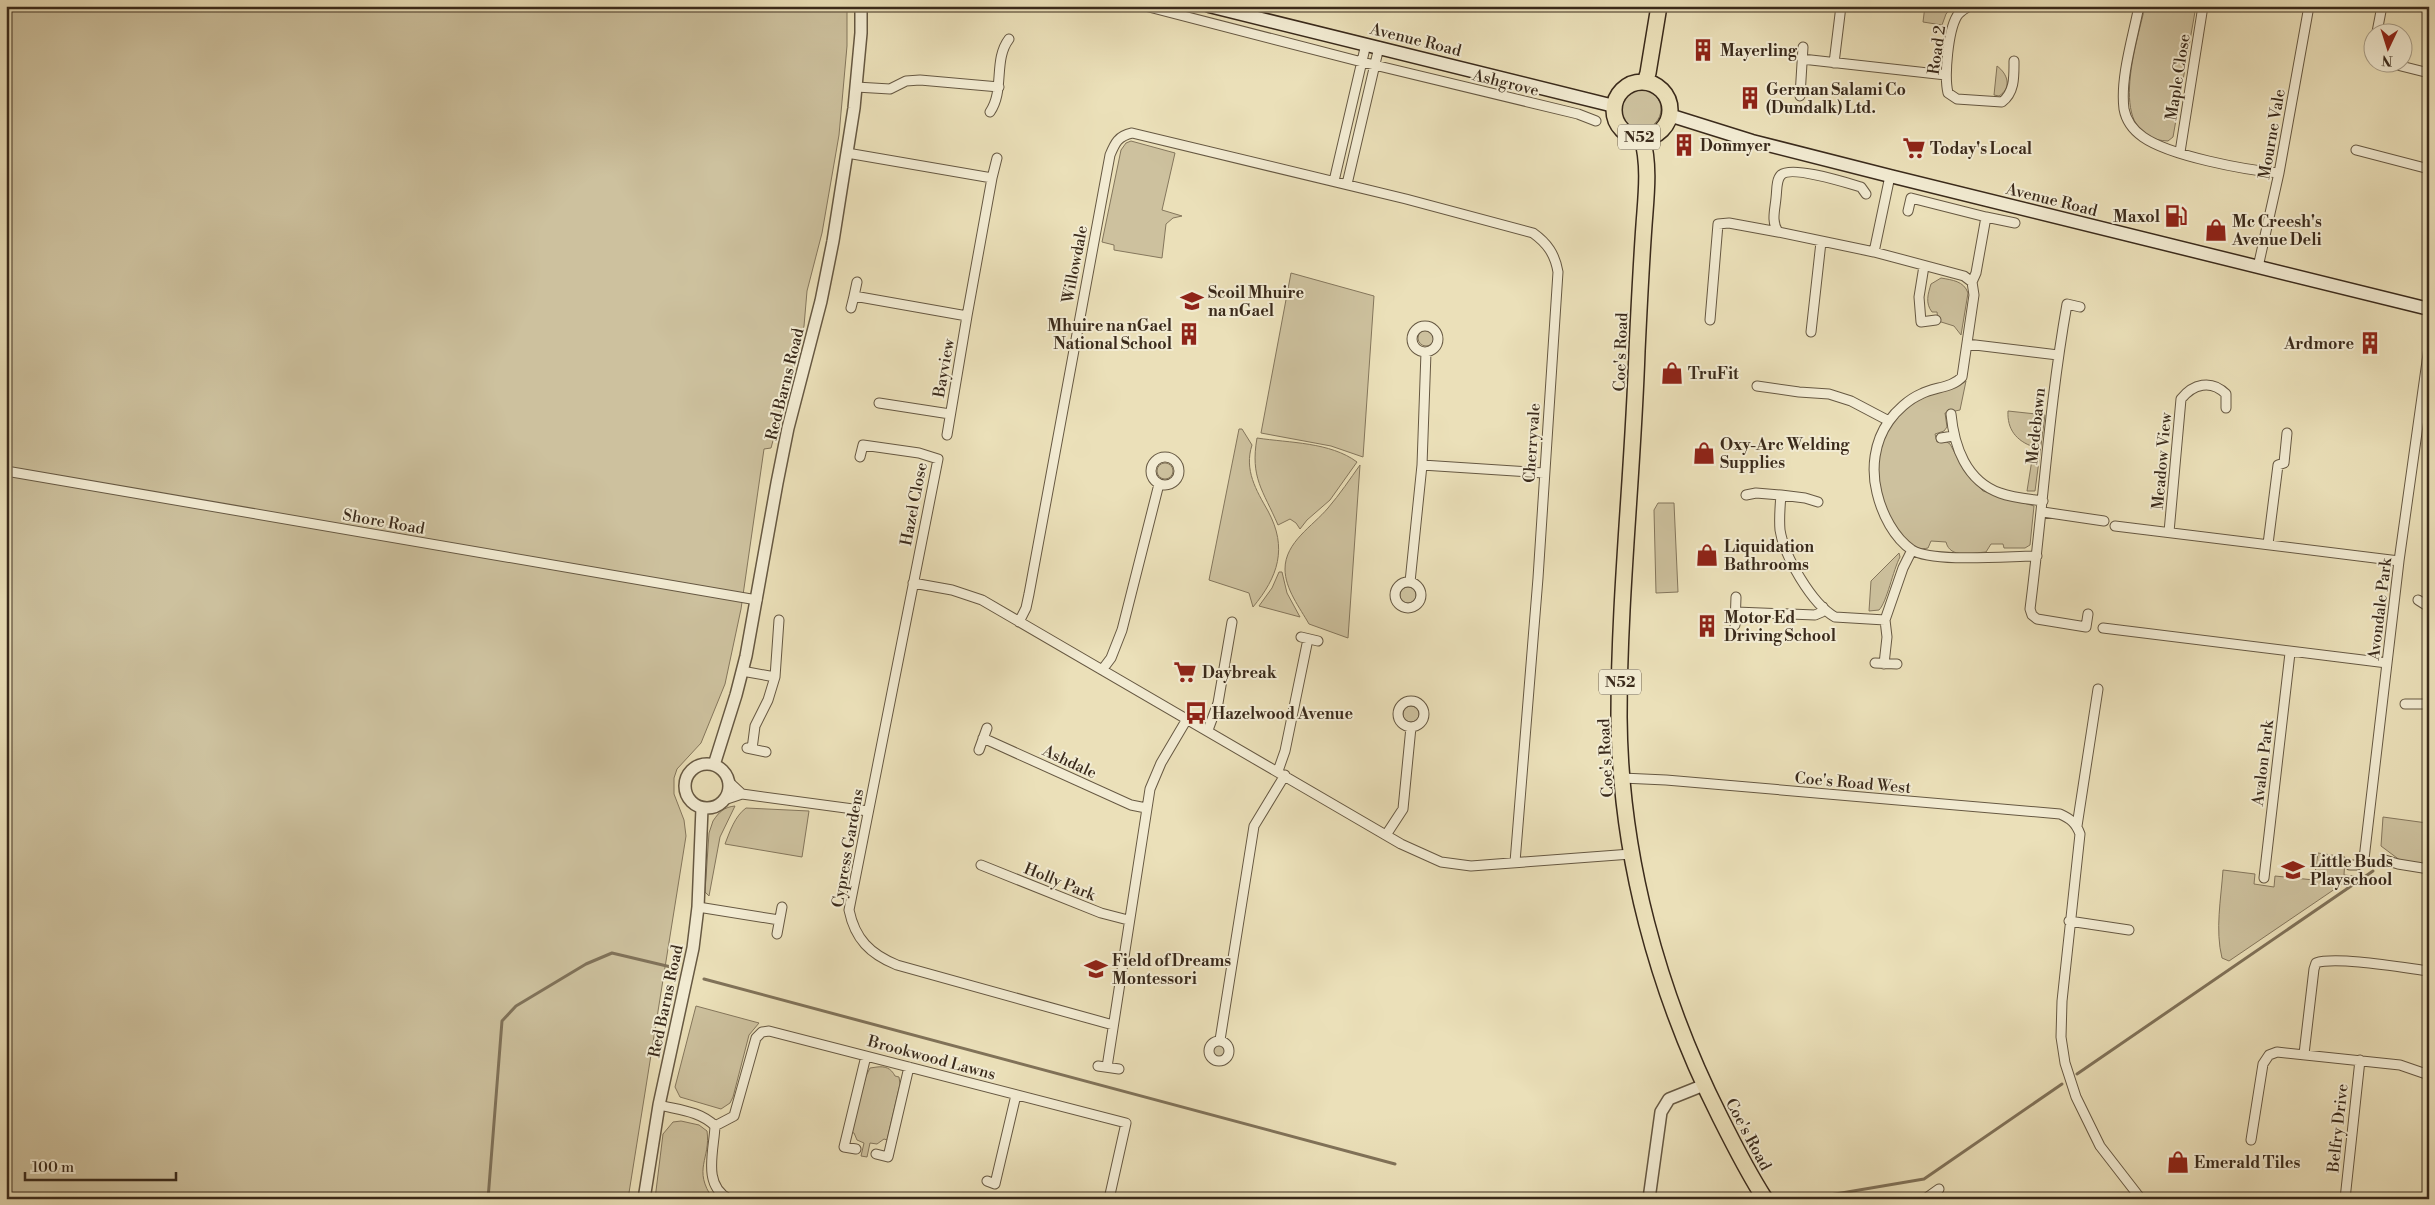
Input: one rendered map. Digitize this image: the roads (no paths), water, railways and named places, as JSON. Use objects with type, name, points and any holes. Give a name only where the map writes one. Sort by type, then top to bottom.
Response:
[{"type":"main road","name":"Avenue Road","points":[[1209,6],[1614,106]]},
{"type":"main road","points":[[1645,82],[1659,6]]},
{"type":"main road","name":"N52","points":[[1636,82],[1645,82],[1654,84],[1667,97],[1669,115],[1663,128],[1657,133],[1642,138],[1627,134],[1621,128],[1616,122],[1614,106],[1621,90],[1636,82]]},
{"type":"main road","name":"Avenue Road","points":[[1669,115],[1679,116],[1708,128],[1752,141],[2429,309]]},
{"type":"main road","name":"Coe's Road","points":[[1642,138],[1646,181],[1636,408],[1625,541],[1620,680],[1622,778],[1631,854],[1649,934],[1666,990],[1704,1085],[1765,1199]]},
{"type":"street","name":"Red Barns Road","points":[[714,765],[742,672],[788,428],[821,301],[847,153],[856,86],[861,33],[861,6]]},
{"type":"street","name":"Ashgrove","points":[[1145,6],[1362,62],[1578,114],[1596,121]]},
{"type":"street","points":[[1834,63],[1841,6]]},
{"type":"street","name":"Road 2","points":[[1969,6],[1958,13],[1954,23],[1946,74],[1948,93],[1957,99],[2002,102],[2009,96],[2013,86],[2014,61]]},
{"type":"street","points":[[2139,6],[2124,89],[2124,110],[2132,127],[2141,136],[2180,152],[2227,165],[2279,173]]},
{"type":"street","name":"Maple Close","points":[[2180,152],[2203,6]]},
{"type":"street","name":"Mourne Vale","points":[[2258,267],[2279,173],[2309,6]]},
{"type":"street","points":[[2379,22],[2382,6]]},
{"type":"street","points":[[990,112],[996,102],[999,87],[1000,58],[1003,46],[1009,39]]},
{"type":"street","points":[[1341,183],[1366,44]]},
{"type":"street","points":[[1341,183],[1379,47]]},
{"type":"street","points":[[1800,96],[1803,47]]},
{"type":"street","points":[[1802,59],[1946,74]]},
{"type":"street","points":[[2412,69],[2429,73]]},
{"type":"street","points":[[856,86],[890,89],[906,81],[920,80],[999,87]]},
{"type":"street","name":"Willowdale","points":[[1020,622],[1029,594],[1084,288],[1110,155],[1115,142],[1122,135],[1132,134],[1341,183]]},
{"type":"street","points":[[2356,150],[2429,169]]},
{"type":"street","points":[[847,153],[992,178]]},
{"type":"street","name":"Bayview","points":[[878,403],[950,414],[997,158]]},
{"type":"street","points":[[1778,232],[1774,220],[1777,184],[1781,176],[1787,172],[1800,172],[1861,187],[1866,194]]},
{"type":"street","points":[[1874,252],[1890,176]]},
{"type":"street","name":"Cherryvale","points":[[1341,183],[1533,234],[1543,241],[1556,260],[1558,272],[1538,578],[1515,862]]},
{"type":"street","points":[[1908,211],[1911,198],[2015,223]]},
{"type":"street","points":[[1986,217],[1976,274],[1972,282],[1974,295],[1962,377],[1956,384],[1920,394],[1902,407],[1889,421],[1877,448],[1873,466],[1874,481],[1880,507],[1892,529],[1912,550],[1954,558],[2037,556]]},
{"type":"street","points":[[1710,320],[1718,224],[1729,223],[1874,252],[1964,276],[1972,282]]},
{"type":"street","points":[[1811,332],[1821,242]]},
{"type":"street","points":[[1924,266],[1919,297],[1921,322],[1936,320]]},
{"type":"street","points":[[851,308],[857,282]]},
{"type":"street","points":[[854,296],[968,316]]},
{"type":"street","name":"Medebawn","points":[[2080,306],[2067,304],[2058,355],[2030,609],[2032,615],[2038,619],[2086,627],[2088,614]]},
{"type":"street","points":[[1967,344],[2058,355]]},
{"type":"street","name":"Avondale Park","points":[[2350,865],[2357,865],[2364,859],[2387,663],[2429,346]]},
{"type":"street","points":[[1410,582],[1422,465],[1426,352]]},
{"type":"street","name":"Meadow View","points":[[2169,532],[2181,400],[2188,390],[2200,385],[2210,385],[2226,394],[2226,408]]},
{"type":"street","points":[[1757,386],[1829,394],[1864,407],[1889,421]]},
{"type":"street","points":[[947,435],[950,414]]},
{"type":"street","points":[[1951,414],[1953,436],[1961,458],[1979,480],[2000,493],[2043,501]]},
{"type":"street","points":[[2268,544],[2278,465],[2284,463],[2287,433]]},
{"type":"street","points":[[1941,438],[1953,436]]},
{"type":"street","name":"Hazel Close","points":[[860,458],[863,445],[919,453],[938,459],[913,583]]},
{"type":"street","points":[[1422,465],[1544,473]]},
{"type":"street","name":"Shore Road","points":[[6,471],[757,600]]},
{"type":"street","points":[[1102,670],[1111,658],[1122,630],[1159,484]]},
{"type":"street","points":[[1746,495],[1756,493],[1781,495],[1805,498],[1818,502]]},
{"type":"street","points":[[1781,495],[1780,530],[1785,545],[1797,571],[1823,607],[1835,617],[1885,620]]},
{"type":"street","points":[[2042,512],[2104,521]]},
{"type":"street","name":"Meadow View","points":[[2116,526],[2400,561]]},
{"type":"street","points":[[1884,664],[1887,636],[1885,620],[1903,568],[1912,550]]},
{"type":"street","points":[[913,583],[952,590],[982,600],[1420,854],[1457,865],[1472,866],[1631,854]]},
{"type":"street","name":"Cypress Gardens","points":[[913,583],[849,910],[852,925],[868,949],[880,958],[897,965],[1113,1025]]},
{"type":"street","points":[[1735,625],[1736,597]]},
{"type":"street","points":[[2418,600],[2429,607]]},
{"type":"street","points":[[1736,612],[1815,615],[1822,612],[1823,607]]},
{"type":"street","points":[[766,752],[750,748],[755,726],[768,700],[775,677],[779,620]]},
{"type":"street","points":[[1208,730],[1218,703],[1232,622]]},
{"type":"street","points":[[2103,628],[2387,663]]},
{"type":"street","points":[[1220,1040],[1254,826],[1281,773],[1304,638],[1318,642]]},
{"type":"street","name":"Avalon Park","points":[[2264,878],[2290,652]]},
{"type":"street","points":[[1875,663],[1897,664]]},
{"type":"street","points":[[742,672],[775,677]]},
{"type":"street","points":[[2098,689],[2077,826],[2080,834],[2069,921],[2062,1000],[2061,1037],[2068,1072],[2076,1097],[2100,1146],[2141,1199]]},
{"type":"street","points":[[2405,704],[2429,704]]},
{"type":"street","points":[[1119,1069],[1102,1066],[1113,1025],[1146,808],[1150,789],[1161,763],[1187,719]]},
{"type":"street","points":[[1386,835],[1404,809],[1411,727]]},
{"type":"street","points":[[979,750],[987,728]]},
{"type":"street","name":"Ashdale","points":[[983,738],[1131,805],[1146,808]]},
{"type":"street","points":[[706,764],[714,765],[725,772],[729,792],[716,807],[702,808],[695,806],[686,795],[685,780],[693,768],[706,764]]},
{"type":"street","name":"Coe's Road West","points":[[1622,778],[1666,780],[2060,814],[2077,826]]},
{"type":"street","points":[[728,781],[742,794]]},
{"type":"street","points":[[724,800],[742,794],[868,811]]},
{"type":"street","name":"Red Barns Road","points":[[644,1199],[659,1105],[681,1011],[693,948],[698,907],[702,808]]},
{"type":"street","points":[[2384,860],[2429,869]]},
{"type":"street","name":"Holly Park","points":[[981,865],[1101,913],[1128,920]]},
{"type":"street","points":[[698,907],[780,920]]},
{"type":"street","points":[[777,934],[782,907]]},
{"type":"street","points":[[2069,921],[2129,930]]},
{"type":"street","points":[[2304,1054],[2316,963],[2322,961],[2349,962],[2429,971]]},
{"type":"street","name":"Brookwood Lawns","points":[[715,1126],[734,1116],[756,1038],[762,1032],[769,1031],[1126,1124],[1109,1199]]},
{"type":"street","points":[[2251,1140],[2263,1064],[2269,1055],[2277,1052],[2400,1065],[2429,1075]]},
{"type":"street","points":[[856,1149],[844,1147],[866,1056]]},
{"type":"street","name":"Belfry Drive","points":[[2345,1199],[2360,1060]]},
{"type":"street","points":[[876,1154],[888,1157],[909,1067]]},
{"type":"street","points":[[1649,1199],[1661,1112],[1669,1099],[1704,1085]]},
{"type":"street","points":[[987,1181],[995,1184],[1016,1095]]},
{"type":"street","points":[[659,1105],[707,1118],[715,1126],[711,1177],[714,1186],[729,1199]]},
{"type":"street","points":[[1925,1199],[1939,1189]]},
{"type":"waterway","points":[[2077,1074],[2373,871]]},
{"type":"waterway","points":[[488,1199],[502,1021],[516,1006],[586,964],[612,953],[671,967]]},
{"type":"waterway","points":[[704,979],[1395,1164]]},
{"type":"waterway","points":[[1806,1199],[1924,1179],[2062,1084]]},
{"type":"place","name":"Mayerling","points":[[1703,50]]},
{"type":"place","name":"German Salami Co (Dundalk) Ltd.","points":[[1750,98]]},
{"type":"place","name":"Donmyer","points":[[1684,145]]},
{"type":"place","name":"Today's Local","points":[[1914,148]]},
{"type":"place","name":"Maxol","points":[[2176,216]]},
{"type":"place","name":"Mc Creesh's Avenue Deli","points":[[2216,230]]},
{"type":"place","name":"Scoil Mhuire na nGael","points":[[1192,301]]},
{"type":"place","name":"Mhuire na nGael National School","points":[[1189,334]]},
{"type":"place","name":"Ardmore","points":[[2370,343]]},
{"type":"place","name":"TruFit","points":[[1672,373]]},
{"type":"place","name":"Oxy-Arc Welding Supplies","points":[[1704,453]]},
{"type":"place","name":"Liquidation Bathrooms","points":[[1707,555]]},
{"type":"place","name":"Motor Ed Driving School","points":[[1707,626]]},
{"type":"place","name":"Daybreak","points":[[1185,672]]},
{"type":"place","name":"Hazelwood Avenue","points":[[1196,713]]},
{"type":"place","name":"Little Buds Playschool","points":[[2293,870]]},
{"type":"place","name":"Field of Dreams Montessori","points":[[1096,969]]},
{"type":"place","name":"Emerald Tiles","points":[[2178,1162]]}]
